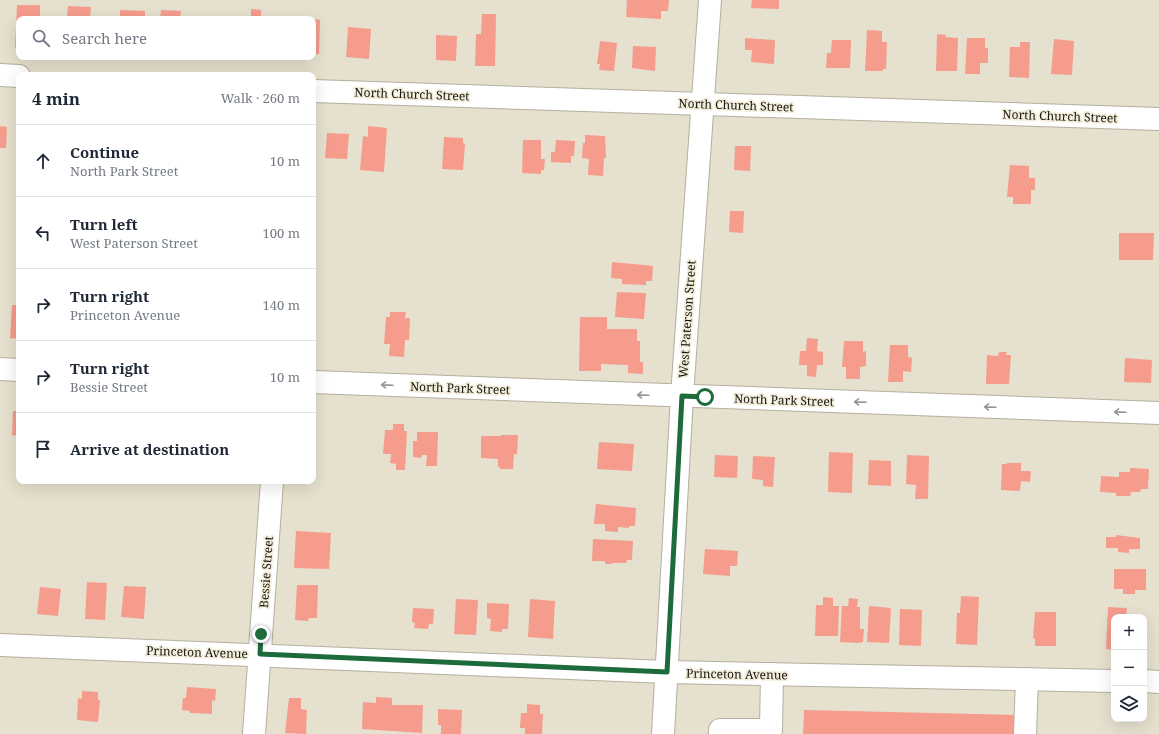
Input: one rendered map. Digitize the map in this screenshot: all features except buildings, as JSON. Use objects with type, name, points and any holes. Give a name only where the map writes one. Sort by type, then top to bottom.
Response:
[{"type":"street","name":"West Paterson Street","points":[[663,734],[682,396],[710,0]]},
{"type":"street","points":[[0,75],[16,76]]},
{"type":"street","name":"North Church Street","points":[[316,91],[1159,119]]},
{"type":"street","points":[[0,369],[16,370]]},
{"type":"street","name":"North Park Street","points":[[316,382],[1159,413]]},
{"type":"street","name":"Bessie Street","points":[[254,734],[272,484]]},
{"type":"street","name":"Princeton Avenue","points":[[0,645],[260,654],[667,672],[1111,681]]},
{"type":"street","points":[[720,734],[720,730],[771,732],[772,674]]},
{"type":"street","points":[[1025,734],[1027,679]]},
{"type":"street","points":[[1147,681],[1159,682]]},
{"type":"route","points":[[261,634],[260,654],[667,672],[682,396],[705,397]]}]
